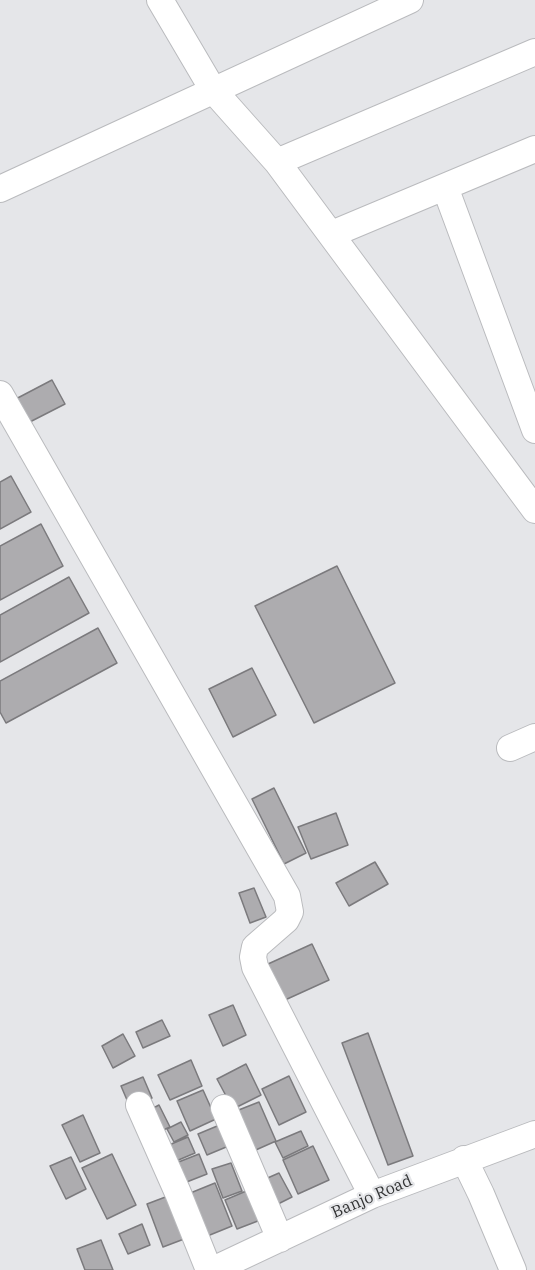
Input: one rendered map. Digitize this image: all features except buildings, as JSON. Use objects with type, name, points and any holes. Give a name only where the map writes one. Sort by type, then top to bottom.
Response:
[{"type":"street","points":[[0,189],[410,0]]},
{"type":"street","points":[[169,3],[213,90],[278,162],[535,509]]},
{"type":"street","points":[[278,162],[535,52]]},
{"type":"street","points":[[332,234],[444,187],[533,156]]},
{"type":"street","points":[[444,187],[535,430]]},
{"type":"street","points":[[0,394],[287,896],[290,912],[286,920],[255,947],[253,957],[255,967],[372,1195]]},
{"type":"street","points":[[510,748],[535,737]]},
{"type":"street","points":[[139,1105],[211,1270]]},
{"type":"street","points":[[224,1108],[280,1239]]},
{"type":"street","name":"Banjo Road","points":[[211,1270],[372,1195],[535,1134]]},
{"type":"street","points":[[464,1159],[513,1270]]}]
